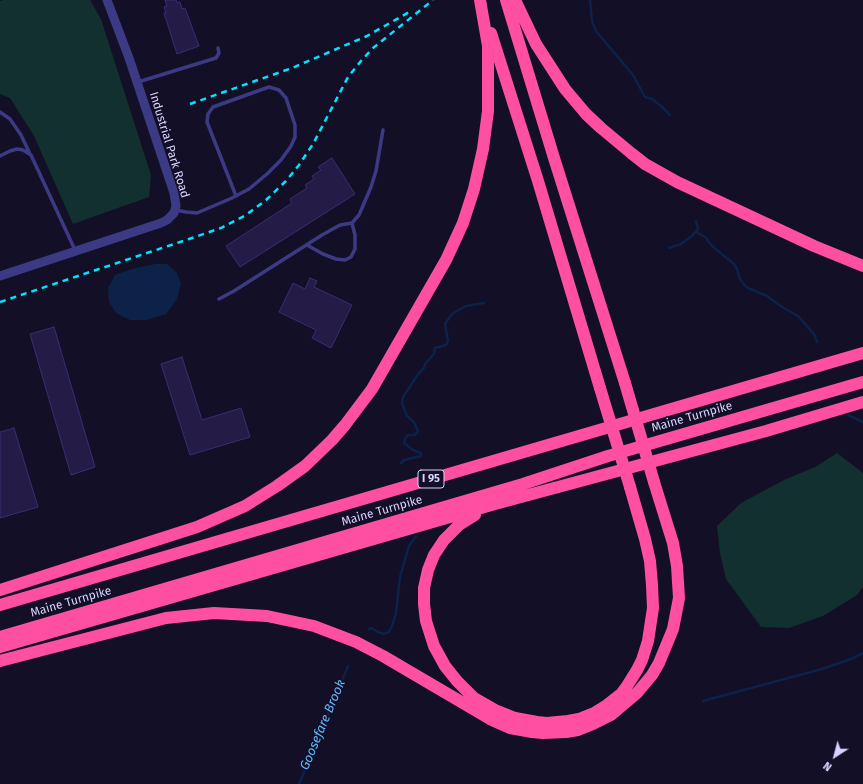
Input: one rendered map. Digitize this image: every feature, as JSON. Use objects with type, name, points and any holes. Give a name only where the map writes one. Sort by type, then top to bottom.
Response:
[{"type":"highway","points":[[480,0],[538,181],[630,487],[650,561],[652,608],[648,641],[642,660],[621,694],[607,705],[579,719],[547,723],[520,719],[504,714],[484,704],[465,690],[451,675],[436,650],[428,629],[424,604],[424,588],[428,570],[436,551],[444,540],[459,525],[496,504]]},
{"type":"highway","points":[[0,590],[197,527],[244,506],[277,486],[305,466],[345,425],[372,389],[446,260],[463,223],[474,189],[483,149],[488,104],[488,46],[480,0]]},
{"type":"highway","points":[[0,661],[166,618],[214,614],[266,616],[314,626],[356,642],[389,659],[492,720],[510,728],[543,733],[561,733],[578,730],[606,718],[637,693],[652,675],[659,663],[673,629],[679,598],[677,566],[673,543],[506,0]]},
{"type":"highway","points":[[515,0],[536,44],[565,89],[596,124],[631,154],[645,164],[677,182],[814,246],[863,266]]},
{"type":"highway","name":"Maine Turnpike","points":[[0,605],[863,353]]},
{"type":"highway","name":"Maine Turnpike","points":[[0,637],[515,486],[608,456],[863,382]]},
{"type":"highway","points":[[0,648],[496,504],[839,410],[863,402]]},
{"type":"street","name":"Industrial Park Road","points":[[0,276],[161,223],[172,216],[175,209],[174,193],[119,29],[107,0]]},
{"type":"lane","points":[[137,82],[216,58],[219,53],[218,48]]},
{"type":"lane","points":[[175,209],[186,212],[197,212],[236,196],[249,189],[267,174],[291,146],[295,137],[295,125],[286,98],[279,90],[269,87],[214,107],[208,114],[207,122],[236,196]]},
{"type":"lane","points":[[0,112],[10,120],[21,135],[75,251]]},
{"type":"lane","points":[[219,299],[340,225],[352,223],[359,215],[371,187],[376,171],[384,130]]},
{"type":"lane","points":[[0,156],[17,149],[23,150],[31,155]]},
{"type":"lane","points":[[46,200],[51,198]]},
{"type":"lane","points":[[307,244],[323,254],[336,259],[345,260],[351,257],[355,249],[355,235],[352,223]]},
{"type":"green space","points":[[90,0],[101,19],[151,175],[149,197],[73,224],[34,136],[10,98],[0,94],[0,1]]},
{"type":"green space","points":[[837,453],[863,473],[863,587],[857,595],[823,616],[789,628],[761,627],[726,579],[720,553],[717,526],[741,503],[784,480],[815,467]]},
{"type":"water","points":[[155,264],[167,264],[177,273],[181,283],[177,299],[166,314],[147,320],[130,320],[116,313],[109,302],[108,288],[115,275],[132,269]]},
{"type":"building","points":[[165,0],[176,0],[177,3],[180,2],[182,9],[185,8],[199,46],[177,54],[164,13],[166,13],[164,7],[167,6]]},
{"type":"building","points":[[332,158],[355,194],[240,267],[226,246],[292,203],[290,199],[307,188],[305,185],[314,179],[312,176],[321,170],[318,167]]},
{"type":"building","points":[[310,278],[317,281],[314,287],[352,305],[331,348],[312,338],[316,330],[279,312],[293,283],[305,289]]},
{"type":"building","points":[[54,327],[95,467],[71,475],[30,334]]},
{"type":"building","points":[[182,357],[202,420],[241,408],[250,437],[190,455],[161,364]]},
{"type":"building","points":[[14,428],[38,507],[0,518],[0,432]]},
{"type":"waterway","name":"Goosefare Brook","points":[[590,0],[592,21],[596,31],[633,75],[645,97],[652,99],[670,115]]},
{"type":"waterway","name":"Goosefare Brook","points":[[669,248],[681,244],[692,236],[698,229],[696,221]]},
{"type":"waterway","points":[[696,232],[705,237],[712,246],[734,264],[740,279],[745,286],[767,296],[798,316],[814,334],[817,342]]},
{"type":"waterway","name":"Goosefare Brook","points":[[401,463],[404,460],[421,456],[421,453],[413,450],[404,443],[408,435],[415,435],[418,431],[414,422],[407,416],[402,403],[403,397],[424,368],[425,364],[434,354],[435,348],[446,345],[448,341],[445,324],[452,314],[466,306],[484,303]]},
{"type":"waterway","points":[[848,415],[863,422]]},
{"type":"waterway","name":"Goosefare Brook","points":[[369,629],[372,628],[384,634],[389,632],[396,613],[400,577],[409,546],[416,536]]},
{"type":"waterway","points":[[703,701],[822,669],[851,659],[863,653]]},
{"type":"waterway","name":"Goosefare Brook","points":[[299,784],[348,666]]},
{"type":"railway","points":[[0,302],[221,228],[246,215],[266,200],[286,181],[299,165],[313,144],[348,77],[361,61],[373,48],[433,0]]},
{"type":"railway","points":[[190,104],[292,68],[367,36],[411,11]]}]
